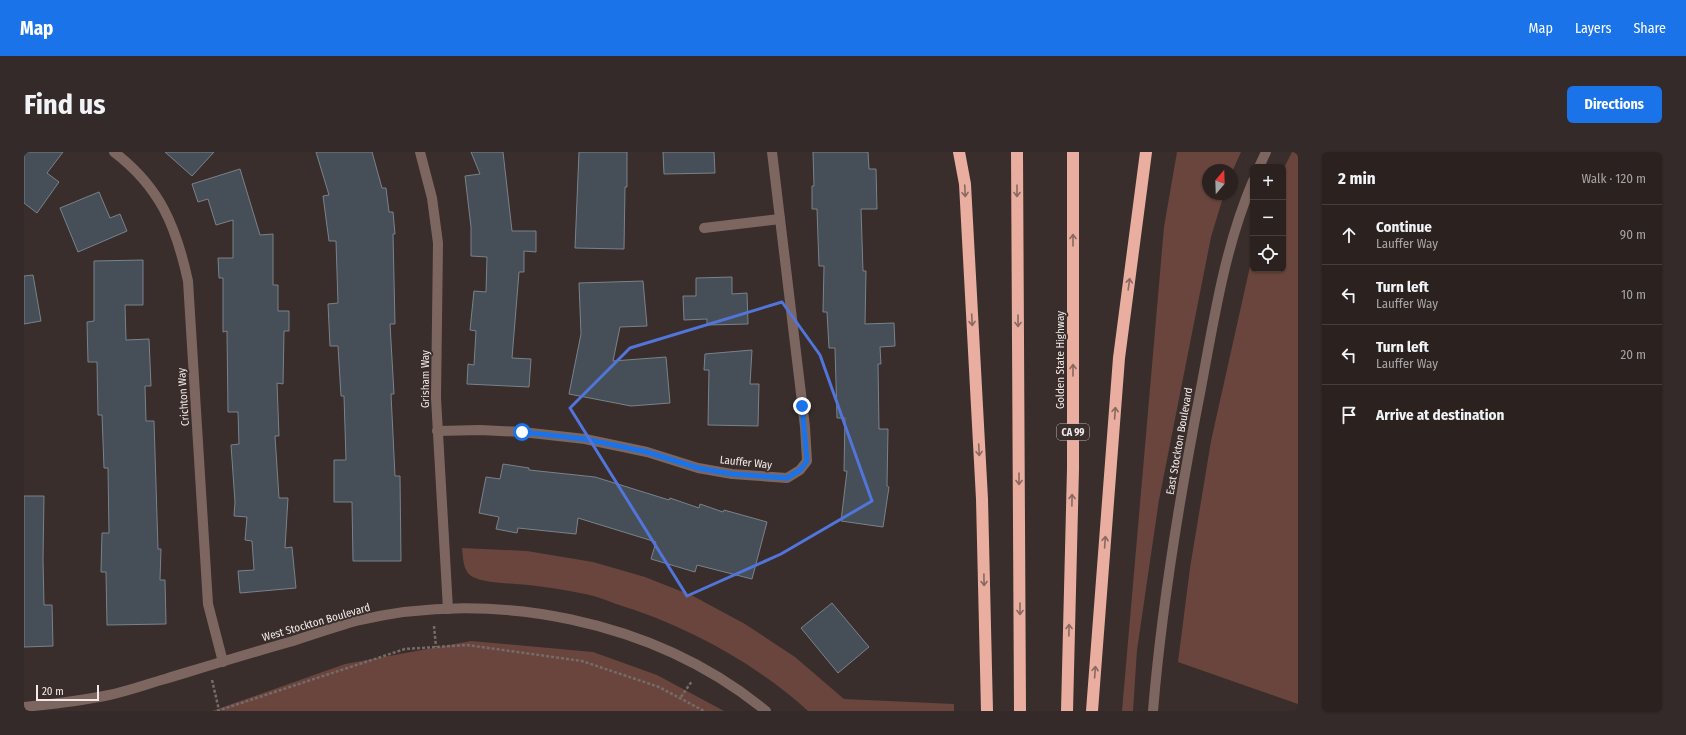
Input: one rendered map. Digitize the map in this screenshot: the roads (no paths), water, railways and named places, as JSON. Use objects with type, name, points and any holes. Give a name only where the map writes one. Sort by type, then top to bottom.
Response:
[{"type":"highway","points":[[959,152],[965,184],[982,499],[987,711]]},
{"type":"highway","points":[[1018,152],[1020,711]]},
{"type":"highway","name":"Golden State Highway","points":[[1067,711],[1073,469],[1073,152]]},
{"type":"highway","points":[[1092,711],[1119,358],[1146,152]]},
{"type":"street","name":"Crichton Way","points":[[114,152],[129,163],[151,188],[168,217],[181,248],[188,281],[208,604],[223,662]]},
{"type":"street","name":"Grisham Way","points":[[420,152],[432,198],[438,243],[436,398],[448,609]]},
{"type":"street","name":"Lauffer Way","points":[[437,432],[480,430],[522,432],[585,439],[647,452],[698,468],[732,474],[787,478],[800,470],[807,461],[805,428],[772,152]]},
{"type":"street","points":[[1260,164],[1266,152]]},
{"type":"street","name":"East Stockton Boulevard","points":[[1153,711],[1156,672],[1167,582],[1187,462],[1226,265],[1237,224],[1250,189]]},
{"type":"street","points":[[704,228],[780,219]]},
{"type":"street","name":"West Stockton Boulevard","points":[[24,707],[61,704],[110,695],[356,621],[406,612],[448,609],[498,609],[539,613],[580,621],[629,635],[675,654],[720,678],[766,711]]}]
